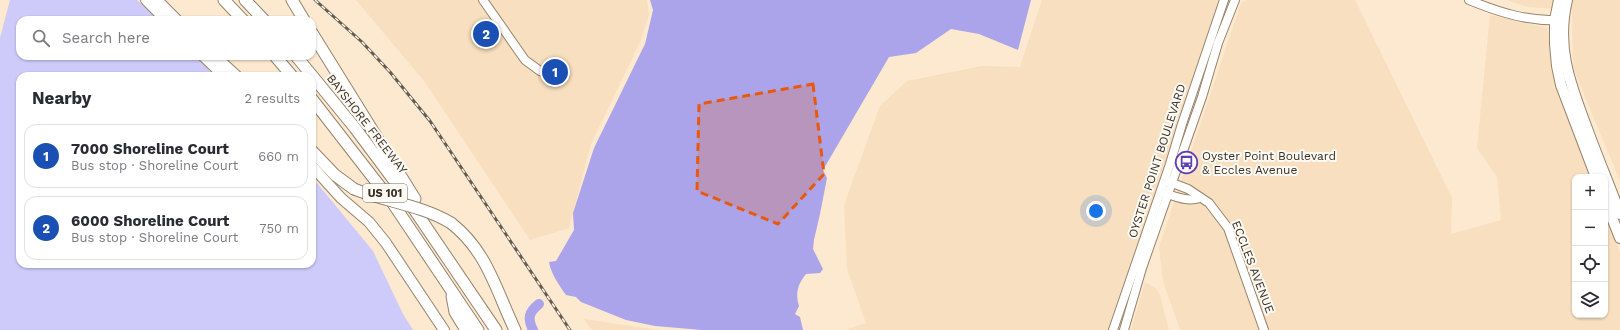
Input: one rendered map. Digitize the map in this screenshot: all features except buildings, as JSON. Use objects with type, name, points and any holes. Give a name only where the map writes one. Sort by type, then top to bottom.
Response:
[{"type":"highway","points":[[224,0],[239,16]]},
{"type":"highway","points":[[245,0],[260,16]]},
{"type":"highway","points":[[292,0],[302,16]]},
{"type":"highway","points":[[316,41],[409,187],[428,227]]},
{"type":"highway","points":[[278,60],[289,72]]},
{"type":"highway","name":"BAYSHORE FREEWAY","points":[[299,60],[309,72]]},
{"type":"highway","name":"BAYSHORE FREEWAY","points":[[316,80],[355,128],[428,227],[496,330]]},
{"type":"highway","name":"US 101","points":[[316,104],[392,202],[478,330]]},
{"type":"highway","points":[[316,155],[335,175],[354,189],[427,211],[451,222],[464,234],[480,254],[515,330]]},
{"type":"highway","points":[[452,291],[456,312],[466,330]]},
{"type":"main road","points":[[146,0],[162,16]]},
{"type":"main road","points":[[157,0],[173,16]]},
{"type":"main road","points":[[1559,0],[1557,66],[1562,85],[1595,174]]},
{"type":"main road","points":[[1567,0],[1559,20],[1565,64],[1576,101],[1620,214]]},
{"type":"main road","points":[[209,60],[224,71]]},
{"type":"main road","points":[[217,60],[224,71]]},
{"type":"main road","points":[[316,161],[386,243],[444,330]]},
{"type":"main road","points":[[316,170],[341,198],[361,215]]},
{"type":"main road","points":[[1608,208],[1620,238]]},
{"type":"street","points":[[482,0],[525,60],[532,66],[549,74]]},
{"type":"street","name":"OYSTER POINT BOULEVARD","points":[[1124,330],[1165,193],[1182,124],[1224,0]]},
{"type":"street","name":"OYSTER POINT BOULEVARD","points":[[1168,182],[1209,75],[1218,43],[1234,0]]},
{"type":"street","points":[[1469,0],[1502,13],[1519,17],[1559,20]]},
{"type":"street","name":"ECCLES AVENUE","points":[[1168,182],[1196,193],[1200,198],[1210,203],[1228,228],[1264,330]]},
{"type":"street","points":[[1165,193],[1184,199],[1192,200],[1200,198]]},
{"type":"street","name":"OYSTER POINT BOULEVARD","points":[[1113,330],[1165,193]]},
{"type":"highlighted area","points":[[813,84],[824,174],[778,224],[697,191],[699,104]]},
{"type":"shaded area","points":[[10,0],[137,0],[155,16],[16,16],[16,60],[199,60],[211,72],[16,72],[16,268],[316,268],[316,182],[373,251],[403,314],[413,330],[0,330],[0,38]]},
{"type":"shaded area","points":[[356,0],[647,0],[649,15],[640,42],[591,144],[569,228],[530,240],[424,81]]},
{"type":"shaded area","points":[[650,0],[1031,0],[1018,50],[979,34],[951,29],[916,53],[889,57],[823,170],[827,178],[813,249],[823,269],[820,273],[806,274],[799,285],[797,297],[799,306],[795,314],[800,317],[803,330],[702,330],[655,326],[626,320],[581,302],[576,297],[566,295],[553,275],[549,262],[556,261],[574,230],[573,213],[594,148],[645,44],[653,10]]},
{"type":"shaded area","points":[[1042,0],[1218,0],[1219,3],[1111,330],[846,330],[866,323],[847,269],[844,205],[880,106],[907,81],[982,66],[1020,67]]},
{"type":"shaded area","points":[[1247,0],[1355,0],[1452,198],[1451,234],[1501,220],[1497,177],[1477,148],[1490,15],[1548,28],[1554,73],[1591,174],[1572,174],[1572,318],[1608,318],[1608,220],[1620,252],[1620,330],[1180,330],[1163,281],[1159,247],[1241,3]]},
{"type":"shaded area","points":[[1507,0],[1620,0],[1620,181],[1573,68],[1572,10],[1528,7]]},
{"type":"shaded area","points":[[1145,282],[1156,289],[1160,295],[1169,330],[1131,330]]},
{"type":"shaded area","points":[[584,319],[658,330],[592,330]]},
{"type":"waterway","points":[[533,330],[530,322],[530,316],[539,304]]},
{"type":"railway","points":[[315,0],[362,42],[390,72],[430,121],[570,330]]},
{"type":"place","name":"6000 Shoreline Court","points":[[486,34]]},
{"type":"place","name":"7000 Shoreline Court","points":[[555,72]]},
{"type":"place","name":"Oyster Point Boulevard & Eccles Avenue","points":[[1186,163]]}]
